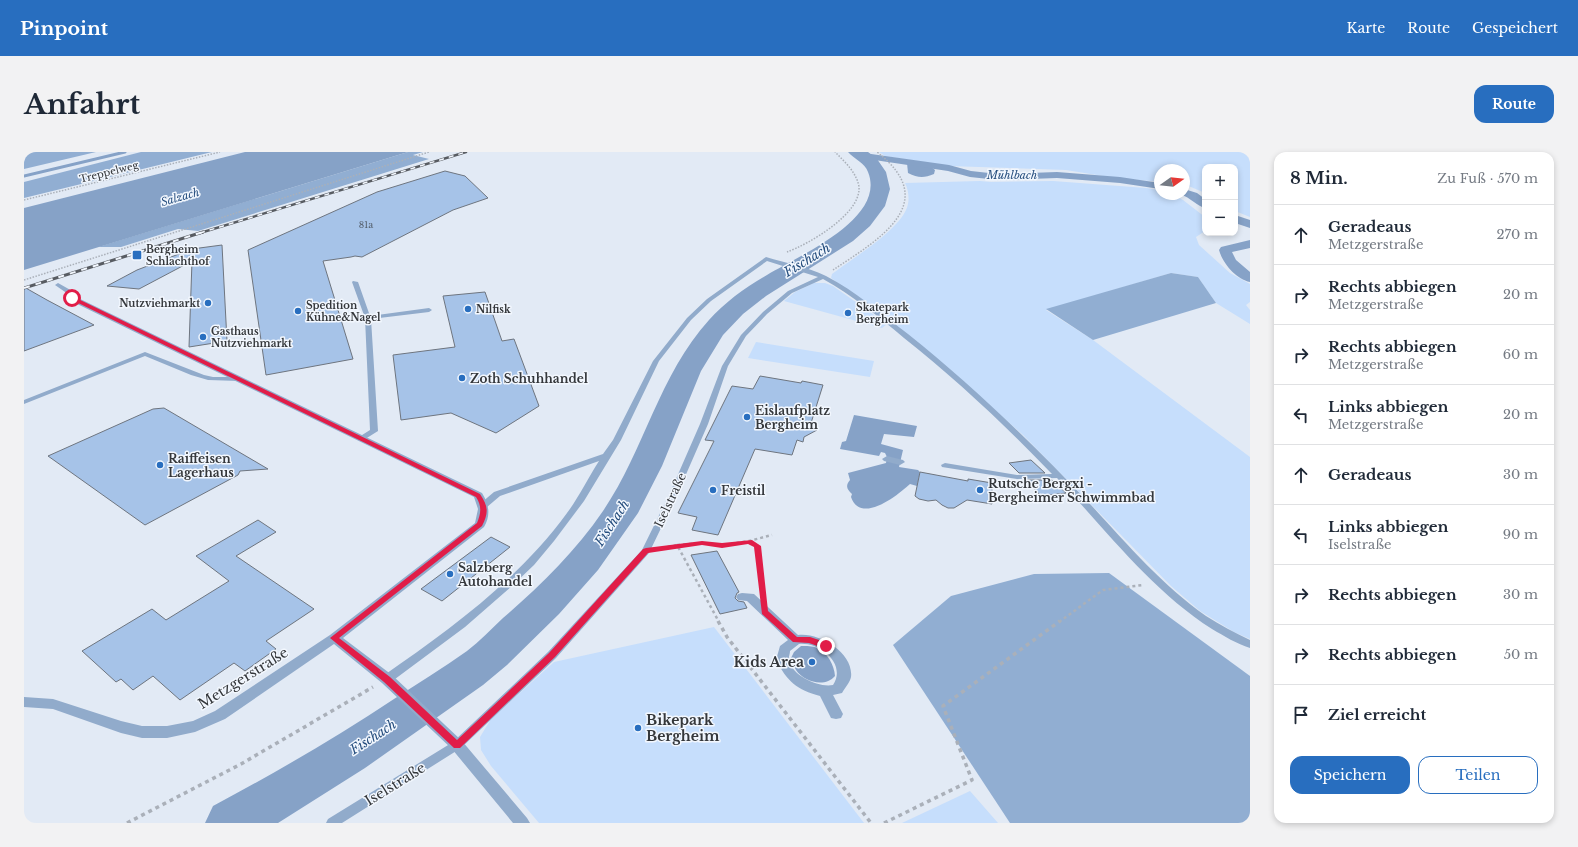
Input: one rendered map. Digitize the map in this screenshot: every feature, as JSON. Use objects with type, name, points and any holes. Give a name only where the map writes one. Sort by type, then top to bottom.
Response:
[{"type":"street","points":[[58,285],[72,293],[72,298],[478,495],[484,505]]},
{"type":"street","points":[[887,459],[900,462]]},
{"type":"street","name":"Metzgerstraße","points":[[24,702],[53,704],[121,727],[142,732],[167,732],[196,726],[220,716],[334,638],[480,524],[484,514],[484,505]]},
{"type":"street","points":[[742,597],[750,597],[796,640]]},
{"type":"street","points":[[334,638],[387,679],[457,746],[522,823]]},
{"type":"street","points":[[796,640],[810,640],[826,646],[838,658],[844,672],[844,680],[840,686],[834,690],[825,692],[803,685],[788,672],[782,656],[784,648],[789,643],[796,640]]},
{"type":"street","points":[[825,692],[836,714]]},
{"type":"lane","points":[[387,679],[439,642],[490,600],[532,560],[570,515],[617,440],[656,360],[689,319],[709,300],[757,263],[766,259],[820,276],[835,284],[881,316],[922,348],[1018,435],[1059,476],[1159,583],[1195,614],[1250,644]]},
{"type":"lane","name":"Iselstraße","points":[[332,823],[457,746],[552,655],[646,551],[673,495],[704,424],[725,366],[744,336],[765,313],[790,292],[820,276]]},
{"type":"lane","points":[[355,282],[368,318],[374,431],[362,439]]},
{"type":"lane","points":[[368,318],[429,310]]},
{"type":"lane","points":[[24,402],[145,354],[161,358],[182,369],[210,379],[239,379]]},
{"type":"lane","points":[[484,505],[497,494],[606,456]]},
{"type":"lane","points":[[945,465],[1017,477],[1059,476]]},
{"type":"path","name":"Treppelweg","points":[[24,200],[220,152]]},
{"type":"path","points":[[24,280],[429,152]]},
{"type":"path","points":[[784,253],[796,250],[827,230],[847,215],[856,204],[859,195],[857,178],[846,161],[835,152]]},
{"type":"path","points":[[820,276],[869,244],[894,222],[903,209],[906,197],[901,178],[888,161],[877,152]]},
{"type":"path","points":[[646,551],[677,545],[702,543],[722,545],[749,541],[772,535]]},
{"type":"path","points":[[749,541],[758,546],[765,612]]},
{"type":"path","points":[[677,545],[727,637],[871,823]]},
{"type":"path","points":[[884,823],[972,780],[943,706],[1103,590],[1159,583]]},
{"type":"path","points":[[127,823],[241,764],[387,679]]},
{"type":"shaded area","points":[[24,152],[96,152],[24,169]]},
{"type":"shaded area","points":[[141,152],[212,152],[24,198],[24,182]]},
{"type":"shaded area","points":[[408,152],[423,152],[413,155],[429,159],[198,231],[178,229],[121,247],[98,247]]},
{"type":"shaded area","points":[[879,152],[1250,152],[1250,217],[1238,212],[1238,164],[1202,164],[1202,192],[1190,187],[1190,164],[1154,164],[1154,181],[1109,177],[1066,170],[948,166],[885,156]]},
{"type":"shaded area","points":[[1053,181],[1146,188],[1154,189],[1154,200],[1183,200],[1202,215],[1202,233],[1196,237],[1199,245],[1230,273],[1250,284],[1250,302],[1246,305],[1250,310],[1250,324],[1216,303],[1198,277],[1171,273],[1046,310],[1093,340],[1250,457],[1250,639],[1234,632],[1200,611],[1171,586],[1023,435],[923,347],[831,278],[832,274],[873,245],[901,218],[908,204],[908,193],[905,183]]},
{"type":"shaded area","points":[[1171,273],[1198,277],[1216,303],[1093,340],[1046,309]]},
{"type":"shaded area","name":"Skatepark Bergheim","points":[[814,283],[825,283],[833,286],[887,324],[882,328],[784,301],[795,292]]},
{"type":"shaded area","points":[[756,342],[874,361],[870,377],[748,358]]},
{"type":"shaded area","points":[[1109,573],[1250,676],[1250,823],[1010,823],[893,645],[951,596],[1034,574]]},
{"type":"shaded area","name":"Bikepark Bergheim","points":[[714,627],[864,823],[539,823],[491,766],[481,750],[480,737],[491,719],[554,662]]},
{"type":"shaded area","points":[[970,791],[998,823],[902,823]]},
{"type":"water","name":"Salzach","points":[[245,152],[408,152],[24,270],[24,208]]},
{"type":"water","points":[[907,163],[930,166],[935,170],[934,174],[921,177],[912,175],[908,173]]},
{"type":"water","points":[[854,415],[917,426],[914,437],[884,434],[881,444],[903,450],[899,467],[918,470],[920,472],[917,486],[910,484],[889,500],[871,508],[863,508],[856,505],[851,497],[852,494],[847,487],[850,480],[848,473],[886,463],[887,457],[885,453],[881,452],[879,456],[840,449],[842,442],[846,441]]},
{"type":"water","name":"Kids Area","points":[[801,646],[815,647],[827,656],[832,664],[835,676],[831,680],[820,683],[815,682],[804,678],[795,669],[791,658],[794,652]]},
{"type":"building","points":[[445,171],[465,176],[488,198],[453,210],[362,257],[355,256],[323,261],[353,359],[266,375],[248,250],[377,192]]},
{"type":"building","name":"Nutzviehmarkt","points":[[222,245],[227,341],[189,347],[192,261],[139,289],[107,286],[137,270],[192,249]]},
{"type":"building","points":[[24,287],[47,300],[94,325],[24,351]]},
{"type":"building","name":"Zoth Schuhhandel","points":[[485,292],[502,341],[514,339],[539,406],[496,433],[451,413],[401,420],[393,355],[455,347],[443,296]]},
{"type":"building","points":[[760,376],[823,385],[811,423],[817,430],[804,437],[803,442],[797,440],[792,455],[755,449],[718,535],[692,530],[697,517],[678,513],[714,441],[705,440],[732,386],[753,389]]},
{"type":"building","name":"Raiffeisen Lagerhaus","points":[[164,408],[268,469],[240,471],[238,475],[145,525],[48,456],[153,409]]},
{"type":"building","points":[[1031,460],[1045,473],[1019,473],[1009,463]]},
{"type":"building","name":"Rutsche Bergxi - Bergheimer Schwimmbad","points":[[920,472],[968,481],[968,479],[992,483],[992,504],[967,500],[954,508],[948,508],[936,500],[928,501],[919,499],[915,496]]},
{"type":"building","points":[[1026,480],[1052,480],[1066,493],[1041,496]]},
{"type":"building","points":[[258,520],[276,532],[236,556],[314,609],[266,641],[276,649],[245,671],[234,663],[180,700],[153,676],[133,690],[121,679],[116,682],[82,651],[152,609],[166,620],[229,581],[196,556]]},
{"type":"building","points":[[491,537],[510,547],[442,601],[421,589]]},
{"type":"building","points":[[717,551],[739,592],[735,598],[738,601],[744,602],[747,608],[720,614],[691,555]]},
{"type":"waterway","points":[[24,176],[125,152]]},
{"type":"waterway","name":"Fischach","points":[[231,823],[348,754],[459,679],[488,658],[545,604],[585,561],[609,530],[627,502],[688,371],[706,340],[714,330],[734,309],[758,291],[826,250],[846,236],[863,221],[876,206],[881,189],[877,172],[868,160],[856,152]]},
{"type":"waterway","name":"Mühlbach","points":[[864,156],[949,168],[970,174],[998,177],[1057,175],[1120,180],[1154,185]]},
{"type":"waterway","name":"Mühlbach","points":[[1190,194],[1202,202]]},
{"type":"waterway","name":"Mühlbach","points":[[1238,220],[1250,224]]},
{"type":"waterway","name":"Mühlbach","points":[[1250,244],[1225,250],[1232,263],[1250,278]]},
{"type":"railway","points":[[200,233],[466,152]]},
{"type":"railway","points":[[24,288],[203,232]]},
{"type":"place","name":"Bergheim Schlachthof","points":[[137,255]]},
{"type":"place","name":"Nutzviehmarkt","points":[[208,303]]},
{"type":"place","name":"Nilfisk","points":[[468,309]]},
{"type":"place","name":"Spedition Kühne&Nagel","points":[[298,311]]},
{"type":"place","name":"Skatepark Bergheim","points":[[848,313]]},
{"type":"place","name":"Gasthaus Nutzviehmarkt","points":[[203,337]]},
{"type":"place","name":"Zoth Schuhhandel","points":[[462,378]]},
{"type":"place","name":"Eislaufplatz Bergheim","points":[[747,417]]},
{"type":"place","name":"Raiffeisen Lagerhaus","points":[[160,465]]},
{"type":"place","name":"Freistil","points":[[713,490]]},
{"type":"place","name":"Rutsche Bergxi - Bergheimer Schwimmbad","points":[[980,490]]},
{"type":"place","name":"Salzberg Autohandel","points":[[450,574]]},
{"type":"place","name":"Kids Area","points":[[812,662]]},
{"type":"place","name":"Bikepark Bergheim","points":[[638,728]]},
{"type":"route","points":[[72,298],[478,495],[484,505],[484,514],[480,524],[334,638],[387,679],[457,746],[552,655],[646,551],[677,545],[702,543],[722,545],[749,541],[758,546],[765,612],[796,640],[810,640],[826,646]]}]
